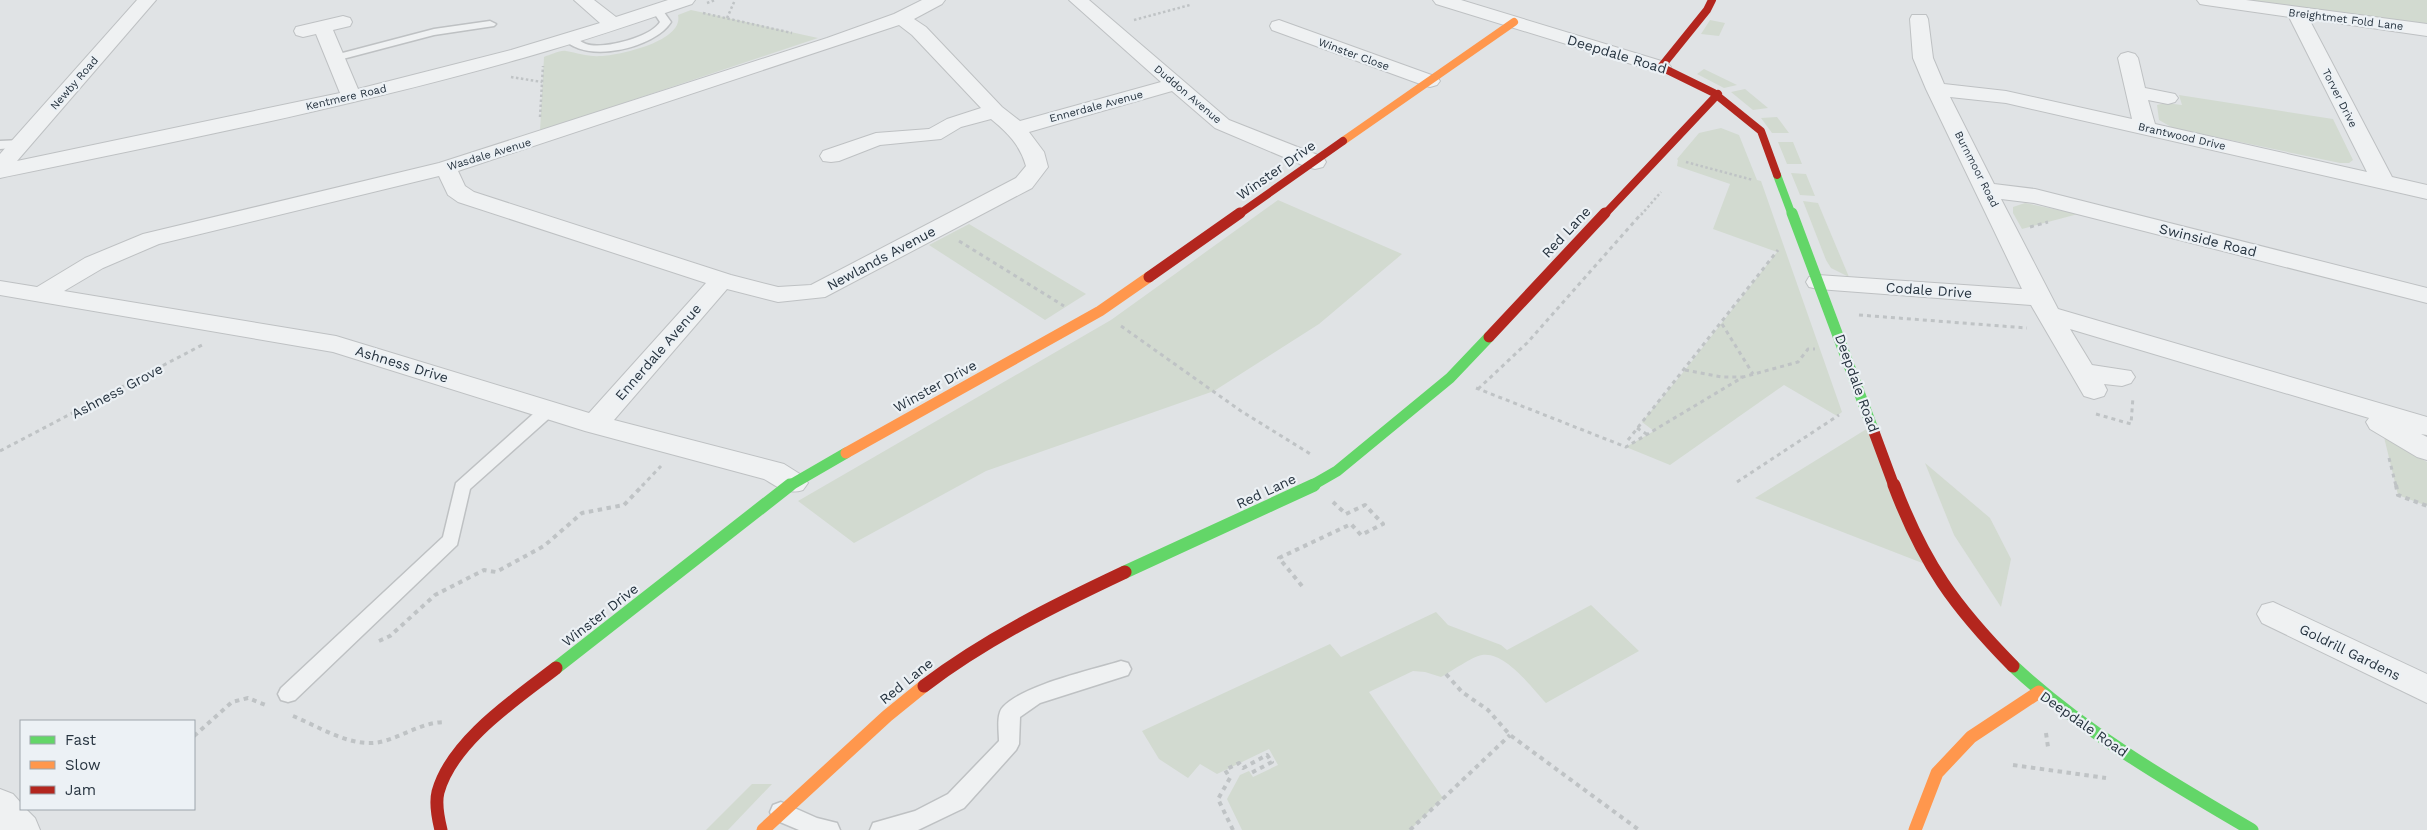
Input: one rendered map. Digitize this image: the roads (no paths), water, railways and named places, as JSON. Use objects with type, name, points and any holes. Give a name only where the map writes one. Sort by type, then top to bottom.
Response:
[{"type":"street","name":"Newby Road","points":[[0,167],[147,0]]},
{"type":"street","points":[[583,0],[613,24]]},
{"type":"street","name":"Kentmere Road","points":[[0,171],[351,96],[569,38],[686,0]]},
{"type":"street","name":"Wasdale Avenue","points":[[40,295],[94,263],[151,240],[446,168],[901,18],[936,0]]},
{"type":"street","name":"Duddon Avenue","points":[[1078,0],[1222,124],[1315,162]]},
{"type":"street","name":"Deepdale Road","points":[[1442,0],[1661,67],[1694,79],[1718,94],[1761,131],[1900,501],[1930,566],[1979,632],[2039,692],[2140,763],[2252,830]]},
{"type":"street","points":[[1661,67],[1707,10],[1712,0]]},
{"type":"street","name":"Breightmet Fold Lane","points":[[2206,0],[2427,30]]},
{"type":"street","name":"Torver Drive","points":[[2296,13],[2384,183]]},
{"type":"street","name":"Newlands Avenue","points":[[446,168],[456,190],[466,197],[722,280],[778,295],[816,292],[1024,183],[1037,167],[1033,152],[1016,129],[995,111],[920,31],[901,18]]},
{"type":"street","name":"Burnmoor Road","points":[[1919,19],[1923,58],[1936,89],[2049,315],[2090,392],[2122,377]]},
{"type":"street","points":[[303,31],[343,22]]},
{"type":"street","name":"Winster Drive","points":[[441,830],[436,819],[438,791],[451,763],[474,737],[521,696],[793,483],[1100,311],[1514,22]]},
{"type":"street","name":"Winster Close","points":[[1279,26],[1430,81]]},
{"type":"street","points":[[323,28],[351,96]]},
{"type":"street","points":[[2128,58],[2145,128]]},
{"type":"street","name":"Ennerdale Avenue","points":[[1016,129],[1176,84]]},
{"type":"street","name":"Brantwood Drive","points":[[1936,89],[2006,97],[2427,192]]},
{"type":"street","points":[[2137,92],[2168,98]]},
{"type":"street","name":"Red Lane","points":[[763,830],[887,716],[960,658],[1028,617],[1314,485],[1337,470],[1450,378],[1718,94]]},
{"type":"street","points":[[828,158],[876,139],[898,136],[940,142],[954,123],[995,111]]},
{"type":"street","name":"Swinside Road","points":[[1987,190],[2035,196],[2427,296]]},
{"type":"street","name":"Ennerdale Avenue","points":[[595,424],[722,280]]},
{"type":"street","name":"Codale Drive","points":[[1818,282],[2049,315]]},
{"type":"street","name":"Ashness Drive","points":[[0,288],[336,344],[595,424],[774,471],[793,483]]},
{"type":"street","points":[[2049,315],[2427,426]]},
{"type":"street","points":[[2348,404],[2427,450]]},
{"type":"street","name":"Goldrill Gardens","points":[[2273,614],[2427,689]]},
{"type":"street","points":[[1915,830],[1937,773],[1971,737],[2039,692]]},
{"type":"street","points":[[0,805],[22,830]]},
{"type":"lane","points":[[569,38],[582,47],[595,49],[613,47],[648,36],[660,31],[666,22],[657,10]]},
{"type":"lane","points":[[335,58],[434,32],[490,24]]},
{"type":"lane","points":[[0,145],[20,144]]},
{"type":"lane","points":[[288,694],[451,540],[462,487],[548,410]]},
{"type":"lane","points":[[882,830],[919,820],[956,801],[1009,744],[1010,713],[1033,697],[1121,669]]},
{"type":"lane","points":[[781,812],[816,828],[829,830]]}]
